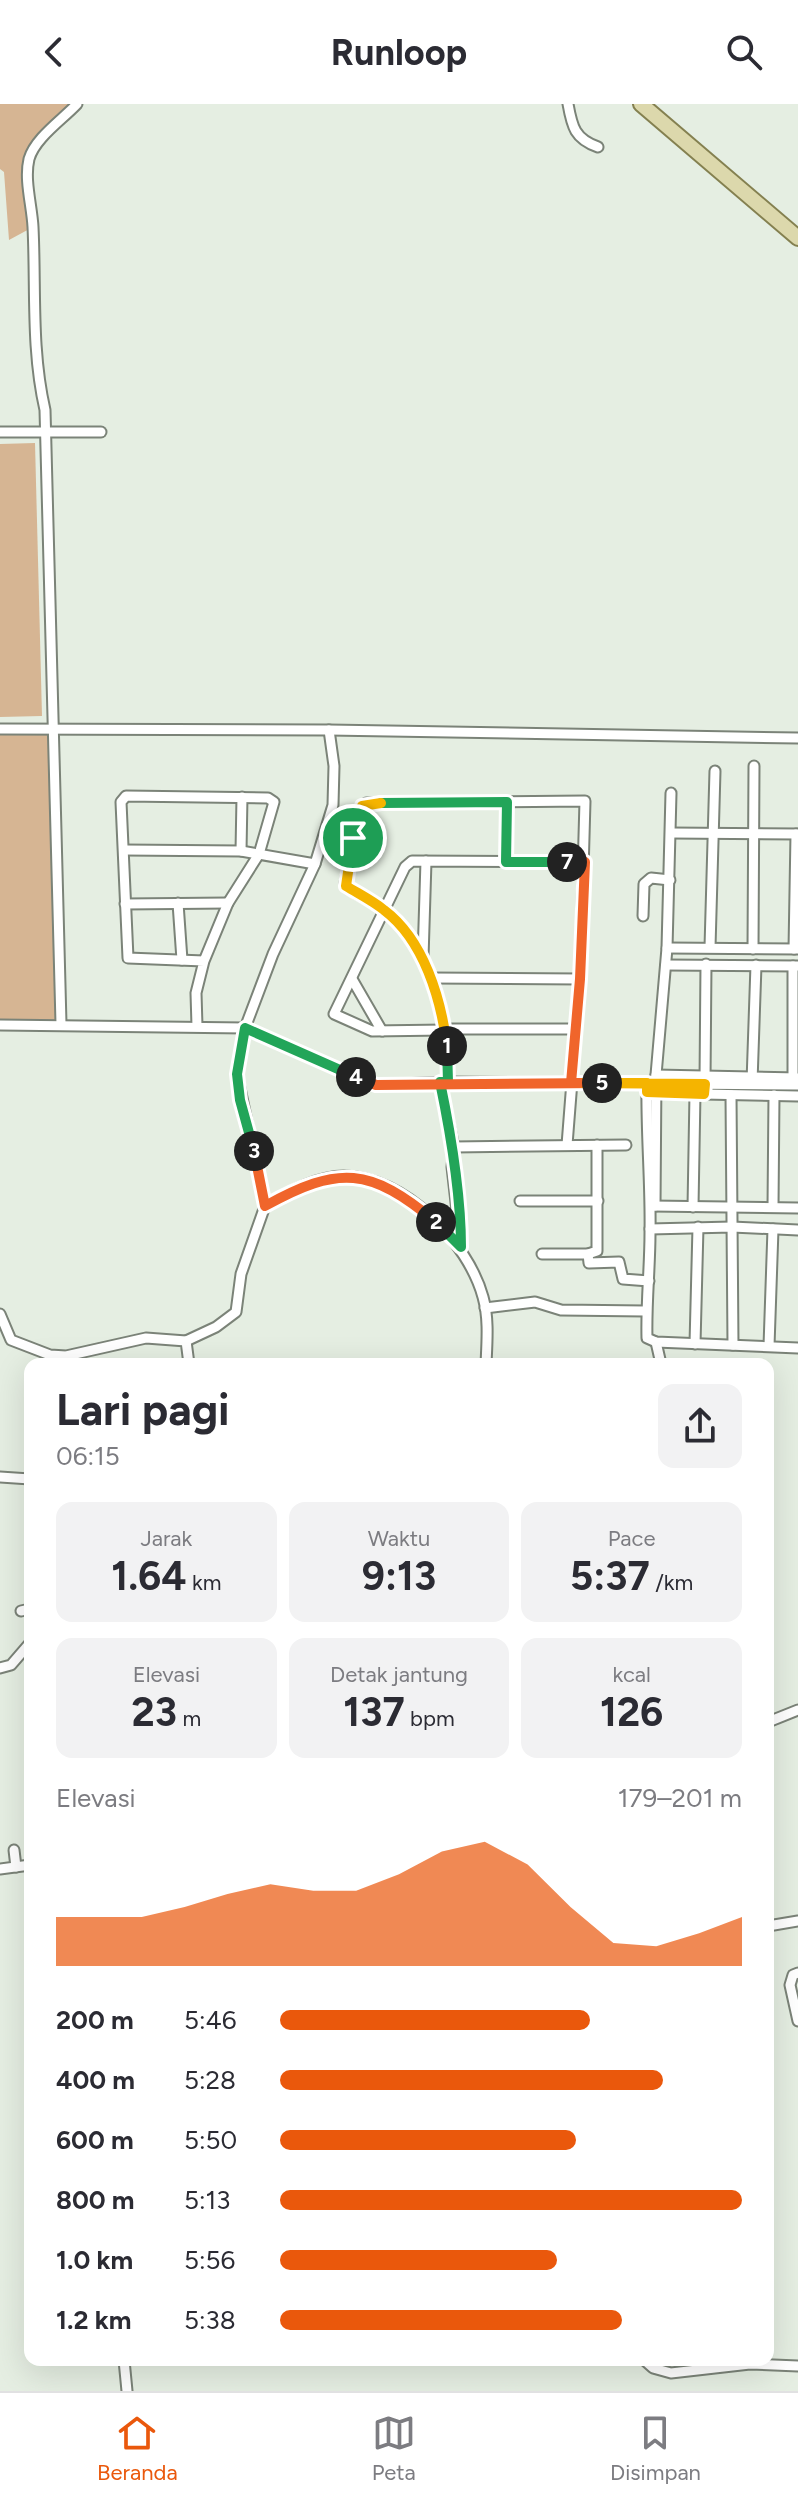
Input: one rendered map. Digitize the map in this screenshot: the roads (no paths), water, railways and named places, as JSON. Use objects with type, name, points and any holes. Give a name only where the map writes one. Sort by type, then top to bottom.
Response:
[{"type":"main road","points":[[641,104],[798,238]]},
{"type":"street","points":[[61,1024],[45,410],[36,371],[33,227],[28,172],[29,157],[38,143],[77,104]]},
{"type":"street","points":[[568,104],[575,134],[583,142],[598,147]]},
{"type":"street","points":[[0,432],[101,432]]},
{"type":"street","points":[[0,729],[329,730],[798,738]]},
{"type":"street","points":[[73,1358],[146,1338],[186,1341],[216,1327],[236,1312],[245,1259],[265,1206],[237,1074],[245,1028],[273,954],[315,864],[333,805],[334,766],[329,730]]},
{"type":"street","points":[[752,1085],[759,965],[754,949],[754,766]]},
{"type":"street","points":[[710,947],[715,771]]},
{"type":"street","points":[[671,793],[666,965],[652,1085],[652,1206],[645,1311],[647,1338],[656,1342],[798,1348]]},
{"type":"street","points":[[197,1026],[196,993],[204,961],[228,903],[259,854],[274,802],[268,798],[126,796],[121,802],[128,958],[204,961]]},
{"type":"street","points":[[241,851],[242,797]]},
{"type":"street","points":[[461,1247],[452,1167],[454,1147],[444,1082],[445,1029],[431,978],[410,938],[386,911],[345,883],[362,806],[585,801],[580,979],[567,1145]]},
{"type":"street","points":[[506,862],[507,802]]},
{"type":"street","points":[[667,948],[796,949],[797,834],[671,833]]},
{"type":"street","points":[[124,850],[241,851],[315,864]]},
{"type":"street","points":[[575,1029],[372,1031],[334,1014],[405,867],[412,861],[585,862]]},
{"type":"street","points":[[423,961],[426,861]]},
{"type":"street","points":[[643,916],[646,882],[651,878],[670,880]]},
{"type":"street","points":[[178,903],[182,960]]},
{"type":"street","points":[[125,904],[228,903]]},
{"type":"street","points":[[744,965],[754,949]]},
{"type":"street","points":[[693,1207],[702,1087],[706,964]]},
{"type":"street","points":[[0,1025],[245,1028],[367,1083],[571,1083],[702,1087],[796,1080],[795,966],[666,965]]},
{"type":"street","points":[[431,978],[580,979]]},
{"type":"street","points":[[352,979],[382,1031]]},
{"type":"street","points":[[702,1087],[731,1095],[752,1085],[774,1095],[798,1096]]},
{"type":"street","points":[[731,1095],[733,1345]]},
{"type":"street","points":[[769,1346],[778,1229],[773,1207],[774,1095]]},
{"type":"street","points":[[542,1254],[596,1253],[597,1145]]},
{"type":"street","points":[[454,1147],[626,1145]]},
{"type":"street","points":[[265,1206],[318,1180],[344,1176],[375,1183],[405,1196],[461,1247],[469,1260],[485,1308],[486,1358]]},
{"type":"street","points":[[520,1201],[598,1201]]},
{"type":"street","points":[[652,1206],[798,1208]]},
{"type":"street","points":[[762,1228],[773,1207]]},
{"type":"street","points":[[695,1344],[698,1227]]},
{"type":"street","points":[[650,1229],[732,1227],[798,1230]]},
{"type":"street","points":[[588,1254],[589,1263],[619,1262],[623,1279],[649,1281]]},
{"type":"street","points":[[485,1308],[535,1302],[561,1310],[645,1311]]},
{"type":"street","points":[[0,1314],[4,1338],[60,1358]]},
{"type":"street","points":[[186,1341],[188,1358]]},
{"type":"street","points":[[656,1342],[660,1358]]},
{"type":"street","points":[[0,1477],[24,1479]]},
{"type":"street","points":[[0,1668],[11,1665],[24,1650]]},
{"type":"street","points":[[774,1720],[798,1710]]},
{"type":"street","points":[[14,1850],[16,1867]]},
{"type":"street","points":[[0,1869],[24,1866]]},
{"type":"street","points":[[774,1925],[798,1921]]},
{"type":"street","points":[[798,1973],[790,1979],[790,1985],[798,2021]]},
{"type":"street","points":[[774,2365],[798,2366]]},
{"type":"street","points":[[125,2366],[127,2391]]},
{"type":"street","points":[[651,2366],[671,2373],[732,2366]]}]
